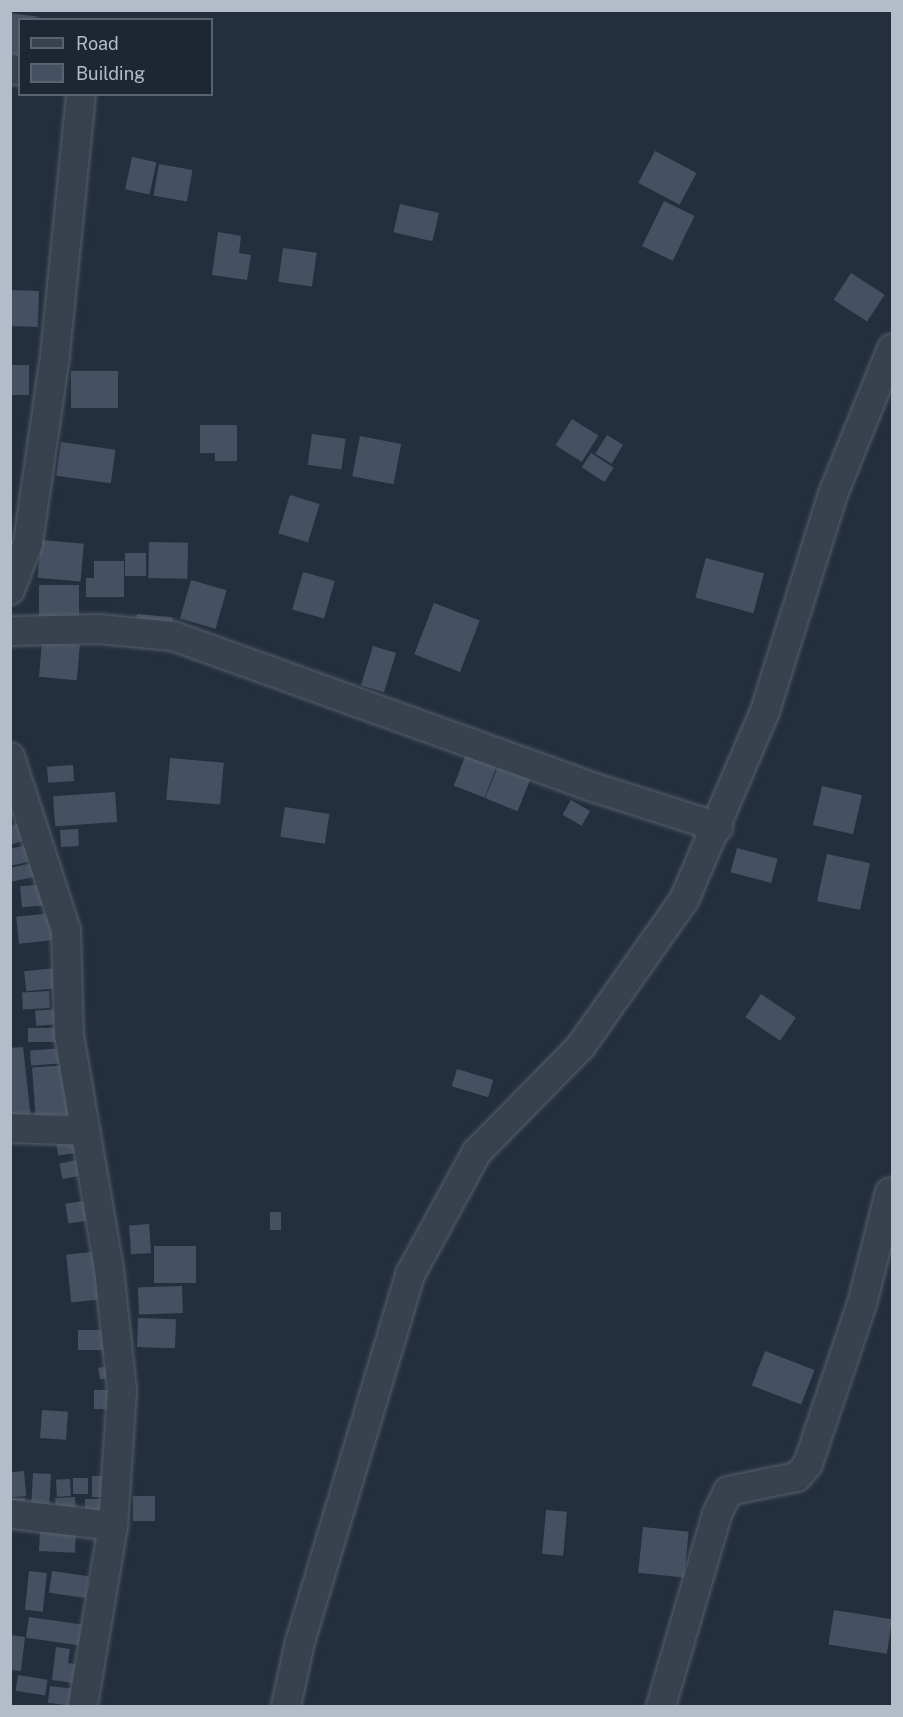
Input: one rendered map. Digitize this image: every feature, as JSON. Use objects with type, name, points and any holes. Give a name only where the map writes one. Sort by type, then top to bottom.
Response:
[{"type":"street","points":[[10,590],[28,543],[81,96]]},
{"type":"street","points":[[286,1707],[300,1642],[411,1273],[477,1152],[581,1046],[684,900],[718,827],[765,711],[833,494],[892,349]]},
{"type":"street","points":[[10,631],[99,629],[172,636],[583,784],[718,827]]},
{"type":"street","points":[[10,757],[66,930],[69,1035],[122,1391],[113,1526],[83,1707]]},
{"type":"street","points":[[10,1128],[85,1131]]},
{"type":"street","points":[[661,1707],[728,1491],[796,1477],[808,1464],[862,1304],[890,1192]]},
{"type":"street","points":[[10,1514],[113,1526]]},
{"type":"building","points":[[10,13],[41,17],[18,18],[18,56],[10,54]]},
{"type":"building","points":[[655,151],[696,173],[680,205],[638,183]]},
{"type":"building","points":[[132,157],[156,162],[150,194],[125,189]]},
{"type":"building","points":[[159,164],[192,170],[187,201],[153,196]]},
{"type":"building","points":[[664,201],[695,216],[673,261],[642,246]]},
{"type":"building","points":[[400,204],[439,213],[432,241],[393,232]]},
{"type":"building","points":[[218,232],[241,236],[239,253],[251,255],[247,280],[212,275]]},
{"type":"building","points":[[283,248],[317,253],[312,286],[278,282]]},
{"type":"building","points":[[851,273],[885,295],[867,322],[834,300]]},
{"type":"building","points":[[10,290],[39,291],[38,327],[10,326]]},
{"type":"building","points":[[10,365],[29,365],[29,395],[10,395]]},
{"type":"building","points":[[71,371],[118,371],[118,408],[71,408]]},
{"type":"building","points":[[572,419],[598,435],[582,462],[556,445]]},
{"type":"building","points":[[200,425],[237,425],[237,461],[215,461],[215,453],[200,453]]},
{"type":"building","points":[[312,434],[346,439],[341,469],[308,465]]},
{"type":"building","points":[[607,435],[623,445],[611,464],[595,454]]},
{"type":"building","points":[[360,436],[401,444],[393,484],[352,476]]},
{"type":"building","points":[[61,442],[115,450],[111,483],[56,476]]},
{"type":"building","points":[[591,453],[614,468],[604,482],[582,467]]},
{"type":"building","points":[[290,495],[320,504],[308,542],[278,533]]},
{"type":"building","points":[[41,540],[84,544],[81,582],[38,578]]},
{"type":"building","points":[[149,542],[188,543],[187,579],[148,578]]},
{"type":"building","points":[[125,553],[146,553],[146,576],[125,576]]},
{"type":"building","points":[[706,558],[764,574],[753,613],[695,598]]},
{"type":"building","points":[[94,561],[124,561],[124,597],[86,597],[86,578],[94,578]]},
{"type":"building","points":[[303,572],[335,581],[324,619],[292,609]]},
{"type":"building","points":[[191,580],[227,590],[216,629],[180,618]]},
{"type":"building","points":[[39,585],[79,585],[79,617],[39,617]]},
{"type":"building","points":[[434,603],[480,621],[460,672],[414,654]]},
{"type":"building","points":[[137,614],[173,617],[172,630],[136,627]]},
{"type":"building","points":[[42,642],[80,645],[77,680],[39,677]]},
{"type":"building","points":[[373,646],[396,653],[384,692],[361,685]]},
{"type":"building","points":[[466,754],[497,766],[485,798],[454,786]]},
{"type":"building","points":[[170,758],[224,763],[220,805],[166,800]]},
{"type":"building","points":[[500,761],[532,774],[517,811],[485,798]]},
{"type":"building","points":[[73,765],[74,781],[48,783],[47,767]]},
{"type":"building","points":[[822,786],[862,795],[853,834],[813,825]]},
{"type":"building","points":[[115,792],[117,822],[55,826],[53,796]]},
{"type":"building","points":[[571,800],[590,811],[582,826],[562,815]]},
{"type":"building","points":[[285,807],[329,814],[325,844],[280,837]]},
{"type":"building","points":[[25,821],[31,838],[10,845],[10,826]]},
{"type":"building","points":[[78,829],[79,846],[61,847],[60,830]]},
{"type":"building","points":[[33,843],[37,860],[10,866],[10,849]]},
{"type":"building","points":[[737,848],[778,859],[771,883],[731,872]]},
{"type":"building","points":[[827,854],[870,863],[860,910],[817,901]]},
{"type":"building","points":[[36,862],[39,876],[10,882],[10,868]]},
{"type":"building","points":[[47,884],[49,905],[22,907],[20,886]]},
{"type":"building","points":[[53,913],[56,940],[19,944],[16,917]]},
{"type":"building","points":[[56,968],[58,988],[26,991],[24,971]]},
{"type":"building","points":[[49,991],[50,1008],[23,1009],[22,992]]},
{"type":"building","points":[[761,994],[796,1017],[780,1041],[745,1017]]},
{"type":"building","points":[[59,1009],[60,1024],[36,1026],[35,1011]]},
{"type":"building","points":[[28,1028],[65,1028],[65,1042],[28,1042]]},
{"type":"building","points":[[23,1047],[31,1119],[10,1121],[10,1048]]},
{"type":"building","points":[[65,1048],[66,1063],[31,1065],[30,1050]]},
{"type":"building","points":[[69,1065],[72,1114],[36,1116],[32,1068]]},
{"type":"building","points":[[457,1069],[493,1080],[488,1097],[452,1086]]},
{"type":"building","points":[[73,1133],[76,1153],[58,1156],[55,1136]]},
{"type":"building","points":[[82,1159],[85,1175],[62,1179],[59,1163]]},
{"type":"building","points":[[89,1200],[92,1220],[68,1224],[65,1204]]},
{"type":"building","points":[[270,1212],[281,1212],[281,1230],[270,1230]]},
{"type":"building","points":[[149,1224],[151,1253],[131,1254],[129,1225]]},
{"type":"building","points":[[154,1246],[196,1246],[196,1283],[154,1283]]},
{"type":"building","points":[[101,1251],[106,1299],[71,1302],[66,1255]]},
{"type":"building","points":[[182,1286],[183,1313],[139,1315],[138,1288]]},
{"type":"building","points":[[138,1318],[176,1319],[175,1348],[137,1347]]},
{"type":"building","points":[[78,1330],[104,1330],[104,1350],[78,1350]]},
{"type":"building","points":[[765,1351],[814,1370],[801,1405],[752,1386]]},
{"type":"building","points":[[109,1366],[111,1378],[100,1380],[98,1368]]},
{"type":"building","points":[[94,1390],[115,1390],[115,1409],[94,1409]]},
{"type":"building","points":[[42,1410],[68,1412],[66,1440],[40,1438]]},
{"type":"building","points":[[24,1471],[26,1496],[12,1497],[10,1472]]},
{"type":"building","points":[[33,1473],[51,1474],[49,1506],[31,1505]]},
{"type":"building","points":[[92,1476],[107,1476],[107,1497],[92,1497]]},
{"type":"building","points":[[73,1478],[88,1478],[88,1494],[73,1494]]},
{"type":"building","points":[[70,1479],[71,1496],[57,1497],[56,1480]]},
{"type":"building","points":[[133,1496],[155,1496],[155,1521],[133,1521]]},
{"type":"building","points":[[75,1497],[76,1515],[56,1516],[55,1498]]},
{"type":"building","points":[[10,1498],[25,1498],[25,1513],[10,1513]]},
{"type":"building","points":[[85,1499],[106,1499],[106,1519],[85,1519]]},
{"type":"building","points":[[546,1510],[567,1512],[563,1556],[542,1554]]},
{"type":"building","points":[[643,1527],[689,1532],[684,1578],[638,1573]]},
{"type":"building","points":[[40,1531],[76,1533],[75,1553],[39,1551]]},
{"type":"building","points":[[29,1571],[47,1573],[43,1612],[25,1610]]},
{"type":"building","points":[[52,1571],[89,1576],[86,1598],[49,1593]]},
{"type":"building","points":[[834,1610],[892,1619],[887,1654],[829,1645]]},
{"type":"building","points":[[29,1617],[81,1624],[79,1645],[26,1638]]},
{"type":"building","points":[[10,1635],[25,1637],[21,1671],[10,1670]]},
{"type":"building","points":[[56,1647],[70,1649],[68,1663],[83,1665],[80,1684],[52,1680]]},
{"type":"building","points":[[18,1675],[48,1680],[45,1695],[15,1691]]},
{"type":"building","points":[[50,1686],[75,1689],[73,1706],[48,1703]]}]
